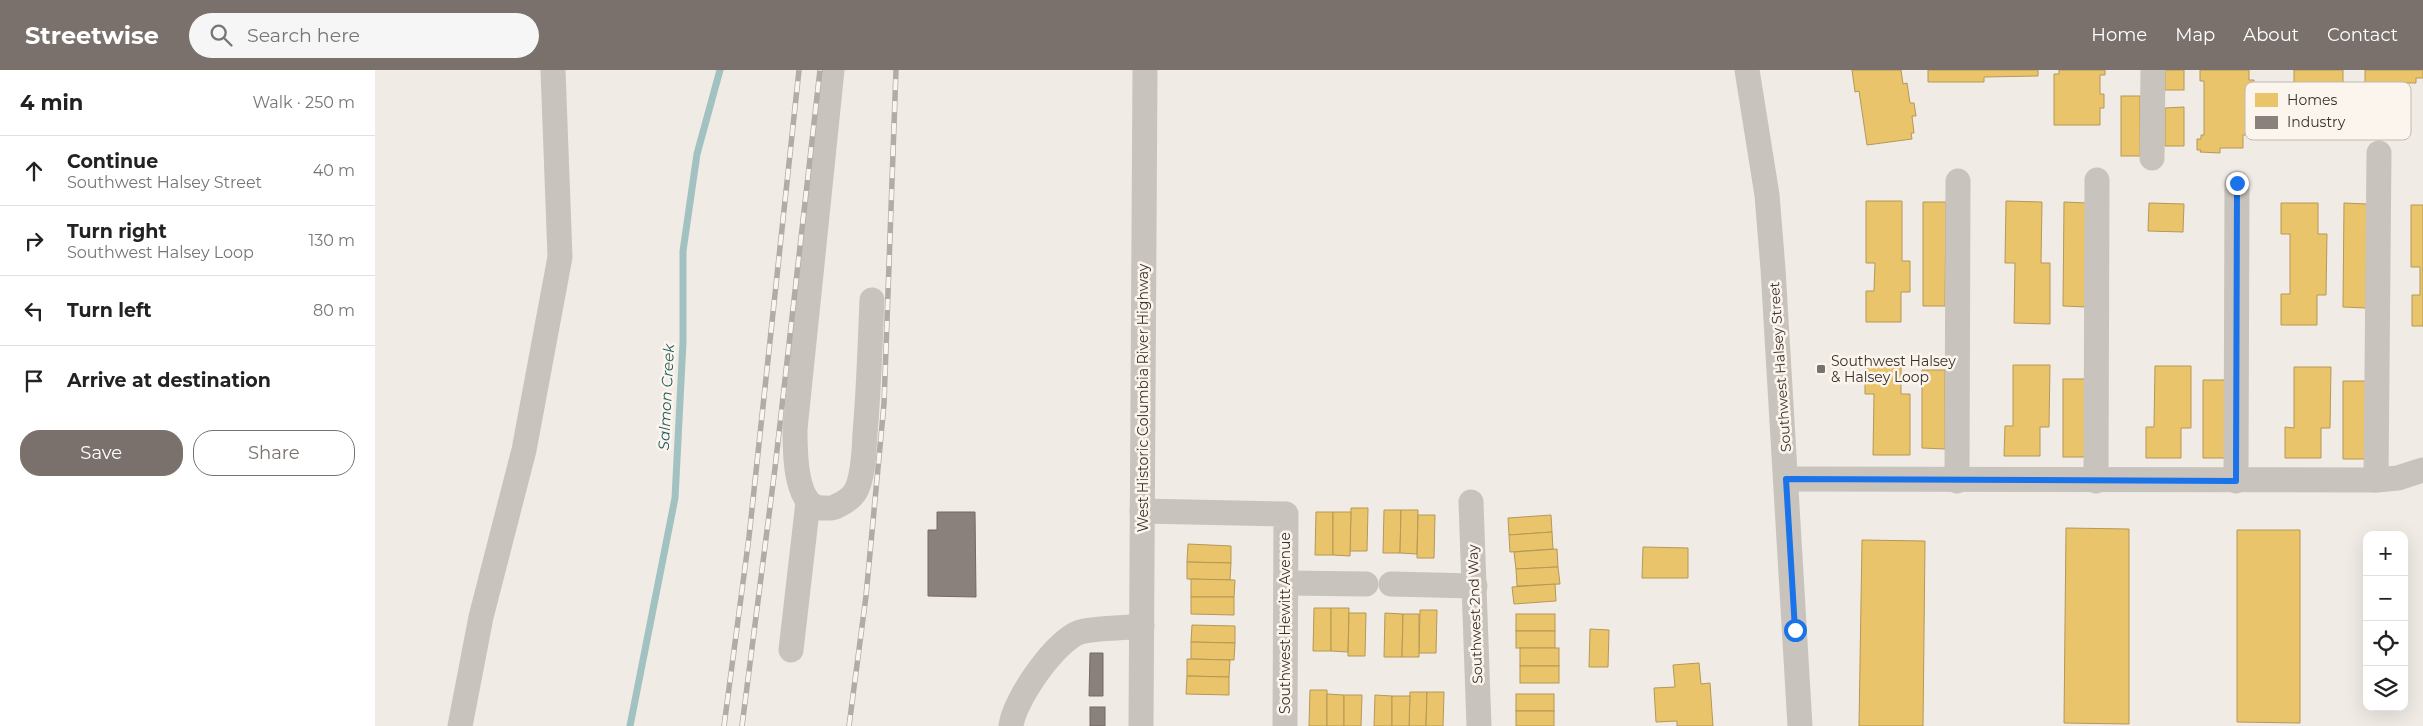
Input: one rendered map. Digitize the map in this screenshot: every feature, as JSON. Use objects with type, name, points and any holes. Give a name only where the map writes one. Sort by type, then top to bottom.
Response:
[{"type":"street","points":[[460,726],[481,617],[524,450],[561,257],[553,70]]},
{"type":"street","points":[[791,650],[808,502],[800,485],[795,459],[795,429],[832,70]]},
{"type":"street","name":"West Historic Columbia River Highway","points":[[1141,726],[1145,70]]},
{"type":"street","name":"Southwest Halsey Street","points":[[1747,70],[1767,195],[1800,726]]},
{"type":"street","points":[[2152,158],[2153,70]]},
{"type":"street","points":[[2377,480],[2379,153]]},
{"type":"street","points":[[2096,481],[2097,180]]},
{"type":"street","points":[[1957,481],[1958,182]]},
{"type":"street","points":[[2236,481],[2237,183]]},
{"type":"street","points":[[808,502],[818,508],[834,508],[848,500],[858,487],[867,407],[872,300]]},
{"type":"street","points":[[1786,479],[1957,481],[2377,480],[2398,478],[2423,470]]},
{"type":"street","name":"Southwest 2nd Way","points":[[1471,502],[1479,726]]},
{"type":"street","name":"Southwest Hewitt Avenue","points":[[1142,511],[1286,514],[1285,726]]},
{"type":"street","points":[[1285,583],[1366,584]]},
{"type":"street","points":[[1391,584],[1475,586]]},
{"type":"street","points":[[1011,726],[1012,714],[1028,685],[1061,646],[1080,632],[1142,626]]},
{"type":"building: Homes","points":[[1852,70],[1901,70],[1903,84],[1907,83],[1910,103],[1914,103],[1916,116],[1912,116],[1914,133],[1911,133],[1912,139],[1867,145],[1859,91],[1855,92]]},
{"type":"building: Homes","points":[[1928,70],[2038,70],[2038,76],[1984,77],[1984,82],[1928,82]]},
{"type":"building: Homes","points":[[2059,70],[2105,70],[2105,75],[2100,75],[2100,94],[2104,94],[2104,108],[2100,108],[2100,125],[2054,125],[2054,74],[2059,74]]},
{"type":"building: Homes","points":[[2165,70],[2184,70],[2184,90],[2165,90]]},
{"type":"building: Homes","points":[[2200,70],[2249,70],[2249,80],[2254,80],[2254,82],[2245,82],[2245,135],[2243,135],[2243,148],[2220,148],[2220,153],[2200,152],[2201,150],[2197,150],[2197,139],[2201,139],[2201,135],[2204,135],[2204,81],[2200,81]]},
{"type":"building: Homes","points":[[2294,70],[2343,70],[2343,82],[2294,82]]},
{"type":"building: Homes","points":[[2365,70],[2423,70],[2423,78],[2416,78],[2416,83],[2365,82]]},
{"type":"building: Homes","points":[[2121,96],[2140,96],[2140,156],[2121,156]]},
{"type":"building: Homes","points":[[2184,107],[2184,146],[2165,146],[2165,108]]},
{"type":"building: Homes","points":[[1866,201],[1902,201],[1902,261],[1910,261],[1910,292],[1901,292],[1901,322],[1866,322],[1866,291],[1874,291],[1875,263],[1866,263]]},
{"type":"building: Homes","points":[[2006,201],[2042,202],[2041,263],[2050,263],[2050,324],[2014,323],[2015,263],[2005,263]]},
{"type":"building: Homes","points":[[1923,202],[1946,202],[1945,306],[1923,306]]},
{"type":"building: Homes","points":[[2064,202],[2087,203],[2086,307],[2063,306]]},
{"type":"building: Homes","points":[[2149,203],[2184,204],[2183,232],[2148,231]]},
{"type":"building: Homes","points":[[2281,203],[2318,203],[2318,234],[2327,234],[2326,295],[2317,295],[2317,325],[2281,325],[2281,294],[2290,294],[2290,234],[2281,234]]},
{"type":"building: Homes","points":[[2344,203],[2367,204],[2366,308],[2343,307]]},
{"type":"building: Homes","points":[[2411,205],[2423,205],[2423,326],[2412,326],[2412,295],[2420,295],[2420,267],[2411,267]]},
{"type":"building: Homes","points":[[1865,363],[1901,364],[1901,394],[1910,394],[1910,455],[1873,455],[1874,394],[1865,394]]},
{"type":"building: Homes","points":[[2013,365],[2050,365],[2049,427],[2040,427],[2040,456],[2004,456],[2005,426],[2013,426]]},
{"type":"building: Homes","points":[[2155,366],[2191,366],[2191,428],[2181,428],[2181,458],[2146,458],[2146,427],[2154,427]]},
{"type":"building: Homes","points":[[2294,367],[2331,367],[2330,428],[2321,428],[2321,458],[2285,458],[2285,427],[2294,428]]},
{"type":"building: Homes","points":[[1922,370],[1945,370],[1945,449],[1922,448]]},
{"type":"building: Homes","points":[[2063,379],[2086,379],[2086,457],[2063,457]]},
{"type":"building: Homes","points":[[2203,380],[2226,380],[2225,458],[2203,458]]},
{"type":"building: Homes","points":[[2343,381],[2366,381],[2365,459],[2343,459]]},
{"type":"building: Homes","points":[[1351,508],[1368,508],[1367,551],[1350,551]]},
{"type":"building: Homes","points":[[1384,510],[1401,510],[1400,553],[1383,553]]},
{"type":"building: Homes","points":[[1401,510],[1418,510],[1417,554],[1400,553]]},
{"type":"building: Homes","points":[[1316,512],[1333,512],[1333,555],[1315,555]]},
{"type":"building: Homes","points":[[1333,512],[1351,512],[1350,556],[1333,555]]},
{"type":"building: Homes","points":[[1418,515],[1435,515],[1434,558],[1417,558]]},
{"type":"building: Homes","points":[[1551,515],[1552,532],[1509,535],[1508,518]]},
{"type":"building: Homes","points":[[2066,528],[2129,529],[2129,724],[2064,723]]},
{"type":"building: Homes","points":[[2237,530],[2300,530],[2300,723],[2237,722]]},
{"type":"building: Homes","points":[[1552,532],[1553,549],[1510,552],[1509,535]]},
{"type":"building: Homes","points":[[1862,540],[1925,541],[1923,726],[1859,726]]},
{"type":"building: Homes","points":[[1188,544],[1231,546],[1231,563],[1187,562]]},
{"type":"building: Homes","points":[[1643,547],[1688,548],[1688,578],[1642,578]]},
{"type":"building: Homes","points":[[1557,549],[1558,567],[1516,569],[1514,552]]},
{"type":"building: Homes","points":[[1187,562],[1231,563],[1230,580],[1187,579]]},
{"type":"building: Homes","points":[[1558,567],[1560,584],[1517,586],[1516,569]]},
{"type":"building: Homes","points":[[1191,579],[1235,580],[1234,597],[1191,597]]},
{"type":"building: Homes","points":[[1555,584],[1556,601],[1514,604],[1512,587]]},
{"type":"building: Homes","points":[[1191,597],[1234,597],[1234,615],[1191,614]]},
{"type":"building: Homes","points":[[1314,608],[1331,608],[1331,651],[1313,651]]},
{"type":"building: Homes","points":[[1331,608],[1349,608],[1348,652],[1331,651]]},
{"type":"building: Homes","points":[[1420,610],[1437,610],[1436,653],[1419,653]]},
{"type":"building: Homes","points":[[1349,613],[1366,613],[1365,656],[1348,656]]},
{"type":"building: Homes","points":[[1385,613],[1403,614],[1402,657],[1384,657]]},
{"type":"building: Homes","points":[[1403,614],[1419,614],[1419,657],[1402,657]]},
{"type":"building: Homes","points":[[1516,614],[1555,614],[1555,631],[1516,631]]},
{"type":"building: Homes","points":[[1192,625],[1235,626],[1235,643],[1191,642]]},
{"type":"building: Homes","points":[[1590,629],[1609,630],[1608,667],[1589,667]]},
{"type":"building: Homes","points":[[1516,631],[1555,631],[1555,648],[1516,648]]},
{"type":"building: Homes","points":[[1191,642],[1235,643],[1234,660],[1191,659]]},
{"type":"building: Homes","points":[[1520,648],[1559,648],[1559,666],[1520,666]]},
{"type":"building: Homes","points":[[1187,659],[1230,660],[1229,677],[1187,676]]},
{"type":"building: Homes","points":[[1699,663],[1701,684],[1710,683],[1713,726],[1677,726],[1677,721],[1656,722],[1654,688],[1675,687],[1673,665]]},
{"type":"building: Homes","points":[[1520,666],[1559,666],[1559,683],[1520,683]]},
{"type":"building: Homes","points":[[1187,676],[1229,677],[1229,695],[1186,694]]},
{"type":"building: Homes","points":[[1310,690],[1327,690],[1327,726],[1309,726]]},
{"type":"building: Homes","points":[[1410,692],[1427,692],[1426,726],[1409,726]]},
{"type":"building: Homes","points":[[1427,692],[1444,692],[1443,726],[1426,726]]},
{"type":"building: Homes","points":[[1327,694],[1344,695],[1344,726],[1327,726]]},
{"type":"building: Homes","points":[[1516,694],[1554,694],[1554,711],[1516,711]]},
{"type":"building: Homes","points":[[1344,695],[1362,695],[1361,726],[1344,726]]},
{"type":"building: Homes","points":[[1375,695],[1392,696],[1392,726],[1374,726]]},
{"type":"building: Homes","points":[[1392,696],[1410,696],[1409,726],[1392,726]]},
{"type":"building: Homes","points":[[1516,711],[1554,711],[1554,726],[1516,726]]},
{"type":"building: Industry","points":[[937,512],[975,512],[976,597],[928,596],[928,530],[937,530]]},
{"type":"building: Industry","points":[[1090,653],[1103,653],[1103,696],[1089,696]]},
{"type":"building: Industry","points":[[1090,707],[1105,707],[1105,726],[1090,726]]},
{"type":"waterway","name":"Salmon Creek","points":[[630,726],[675,498],[683,342],[683,251],[697,154],[720,70]]},
{"type":"railway","points":[[724,726],[749,537],[799,70]]},
{"type":"railway","points":[[742,726],[775,468],[820,70]]},
{"type":"railway","points":[[849,726],[866,596],[884,404],[896,70]]},
{"type":"place","name":"Southwest Halsey & Halsey Loop","points":[[1821,369]]},
{"type":"route","points":[[1795,630],[1786,479],[2236,481],[2237,183]]}]
